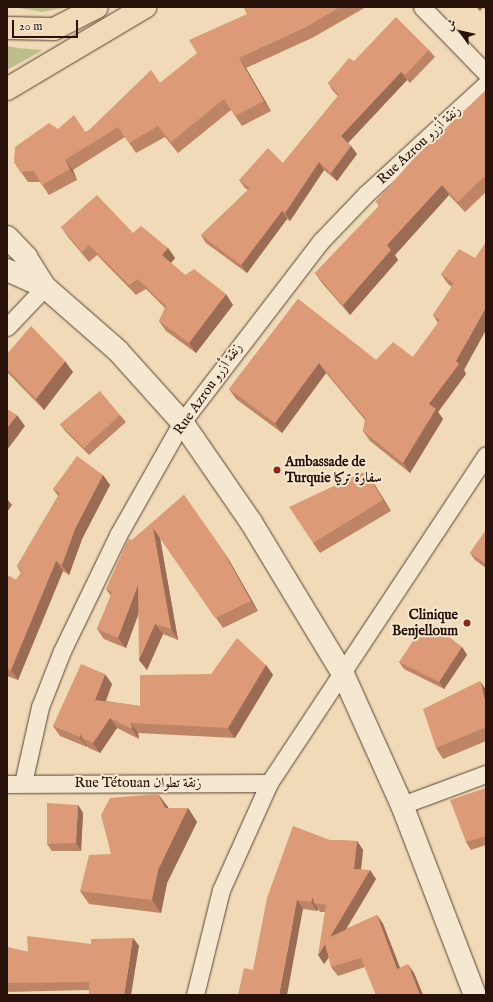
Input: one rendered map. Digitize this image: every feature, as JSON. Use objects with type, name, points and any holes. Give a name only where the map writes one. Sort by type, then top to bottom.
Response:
[{"type":"main road","points":[[7,28],[54,29],[97,7]]},
{"type":"main road","points":[[7,89],[145,7]]},
{"type":"street","points":[[422,7],[486,73]]},
{"type":"street","name":"Rue Azrou زنقة أزرو","points":[[15,783],[40,707],[62,651],[118,535],[182,422],[322,241],[366,194],[486,84]]},
{"type":"street","points":[[7,237],[26,257],[45,287]]},
{"type":"street","points":[[7,270],[45,287],[118,350],[182,422],[251,522],[343,674],[402,805],[475,995]]},
{"type":"street","points":[[7,327],[45,287]]},
{"type":"street","points":[[195,995],[221,890],[268,783],[481,474],[486,455]]},
{"type":"street","points":[[402,805],[486,774]]},
{"type":"street","name":"Rue Tétouan زنقة تطوان","points":[[15,783],[268,783]]},
{"type":"green space","points":[[14,7],[68,7],[42,12]]},
{"type":"green space","points":[[7,46],[18,48],[43,50],[7,70]]},
{"type":"building","points":[[244,7],[340,7],[304,28],[239,58],[264,101],[235,116],[224,99],[171,142],[158,126],[129,143],[118,127],[65,160],[70,169],[42,185],[34,171],[20,172],[14,162],[15,147],[49,123],[58,129],[74,115],[86,133],[151,70],[160,83],[197,53],[189,40],[247,14]]},
{"type":"building","points":[[396,17],[429,50],[405,75],[401,72],[341,136],[351,146],[331,173],[319,162],[285,213],[282,211],[241,265],[201,235],[250,188],[239,180],[268,148],[283,163],[339,95],[328,83],[349,58],[354,61]]},
{"type":"building","points":[[486,90],[486,175],[458,202],[442,185],[387,245],[391,250],[343,305],[315,273],[380,205],[376,201],[415,157]]},
{"type":"building","points":[[97,195],[133,233],[141,226],[168,248],[162,255],[185,275],[194,269],[226,294],[189,343],[159,321],[166,306],[138,279],[129,285],[89,245],[82,252],[61,227]]},
{"type":"building","points":[[486,242],[486,307],[456,361],[459,364],[429,404],[436,409],[403,463],[363,431],[366,419],[319,363],[275,423],[229,389],[298,299],[376,360],[393,342],[413,357],[440,320],[433,315],[454,283],[441,274],[459,249],[475,258]]},
{"type":"building","points":[[31,326],[65,361],[36,399],[7,369],[7,354]]},
{"type":"building","points":[[100,391],[120,415],[84,448],[60,424]]},
{"type":"building","points":[[7,409],[17,415],[7,428]]},
{"type":"building","points":[[77,456],[103,475],[75,529],[62,565],[56,561],[11,670],[7,669],[7,575],[16,580],[22,571],[17,566],[60,493],[53,489]]},
{"type":"building","points":[[366,471],[383,500],[313,543],[289,507]]},
{"type":"building","points":[[184,495],[222,549],[251,601],[215,618],[153,528],[171,629],[155,624],[139,660],[138,585],[118,638],[97,629],[112,592],[106,589],[128,539],[132,540]]},
{"type":"building","points":[[486,530],[486,564],[470,553]]},
{"type":"building","points":[[427,620],[462,647],[439,682],[399,662]]},
{"type":"building","points":[[237,638],[266,665],[228,728],[131,723],[132,729],[110,718],[93,743],[82,738],[81,733],[80,737],[53,726],[81,664],[105,674],[95,700],[140,706],[140,675],[211,674]]},
{"type":"building","points":[[480,681],[486,704],[486,727],[436,748],[423,709]]},
{"type":"building","points":[[486,788],[486,836],[466,842],[450,800]]},
{"type":"building","points":[[158,794],[165,808],[188,808],[158,870],[152,900],[80,891],[89,855],[111,854],[101,815],[110,798]]},
{"type":"building","points":[[47,803],[78,805],[76,843],[47,844]]},
{"type":"building","points":[[293,826],[330,840],[357,841],[354,869],[370,870],[330,937],[377,915],[397,969],[408,964],[420,995],[376,995],[361,958],[331,967],[325,944],[318,955],[326,905],[314,903],[313,897],[311,902],[297,900],[279,995],[238,995],[244,968],[253,970],[267,898]]},
{"type":"building","points":[[27,936],[91,944],[91,939],[133,938],[124,995],[89,995],[89,982],[7,983],[7,947],[28,952]]},
{"type":"place","name":"Ambassade de Turquie سفارة تركيا","points":[[277,470]]},
{"type":"place","name":"Clinique Benjelloum","points":[[467,623]]}]
